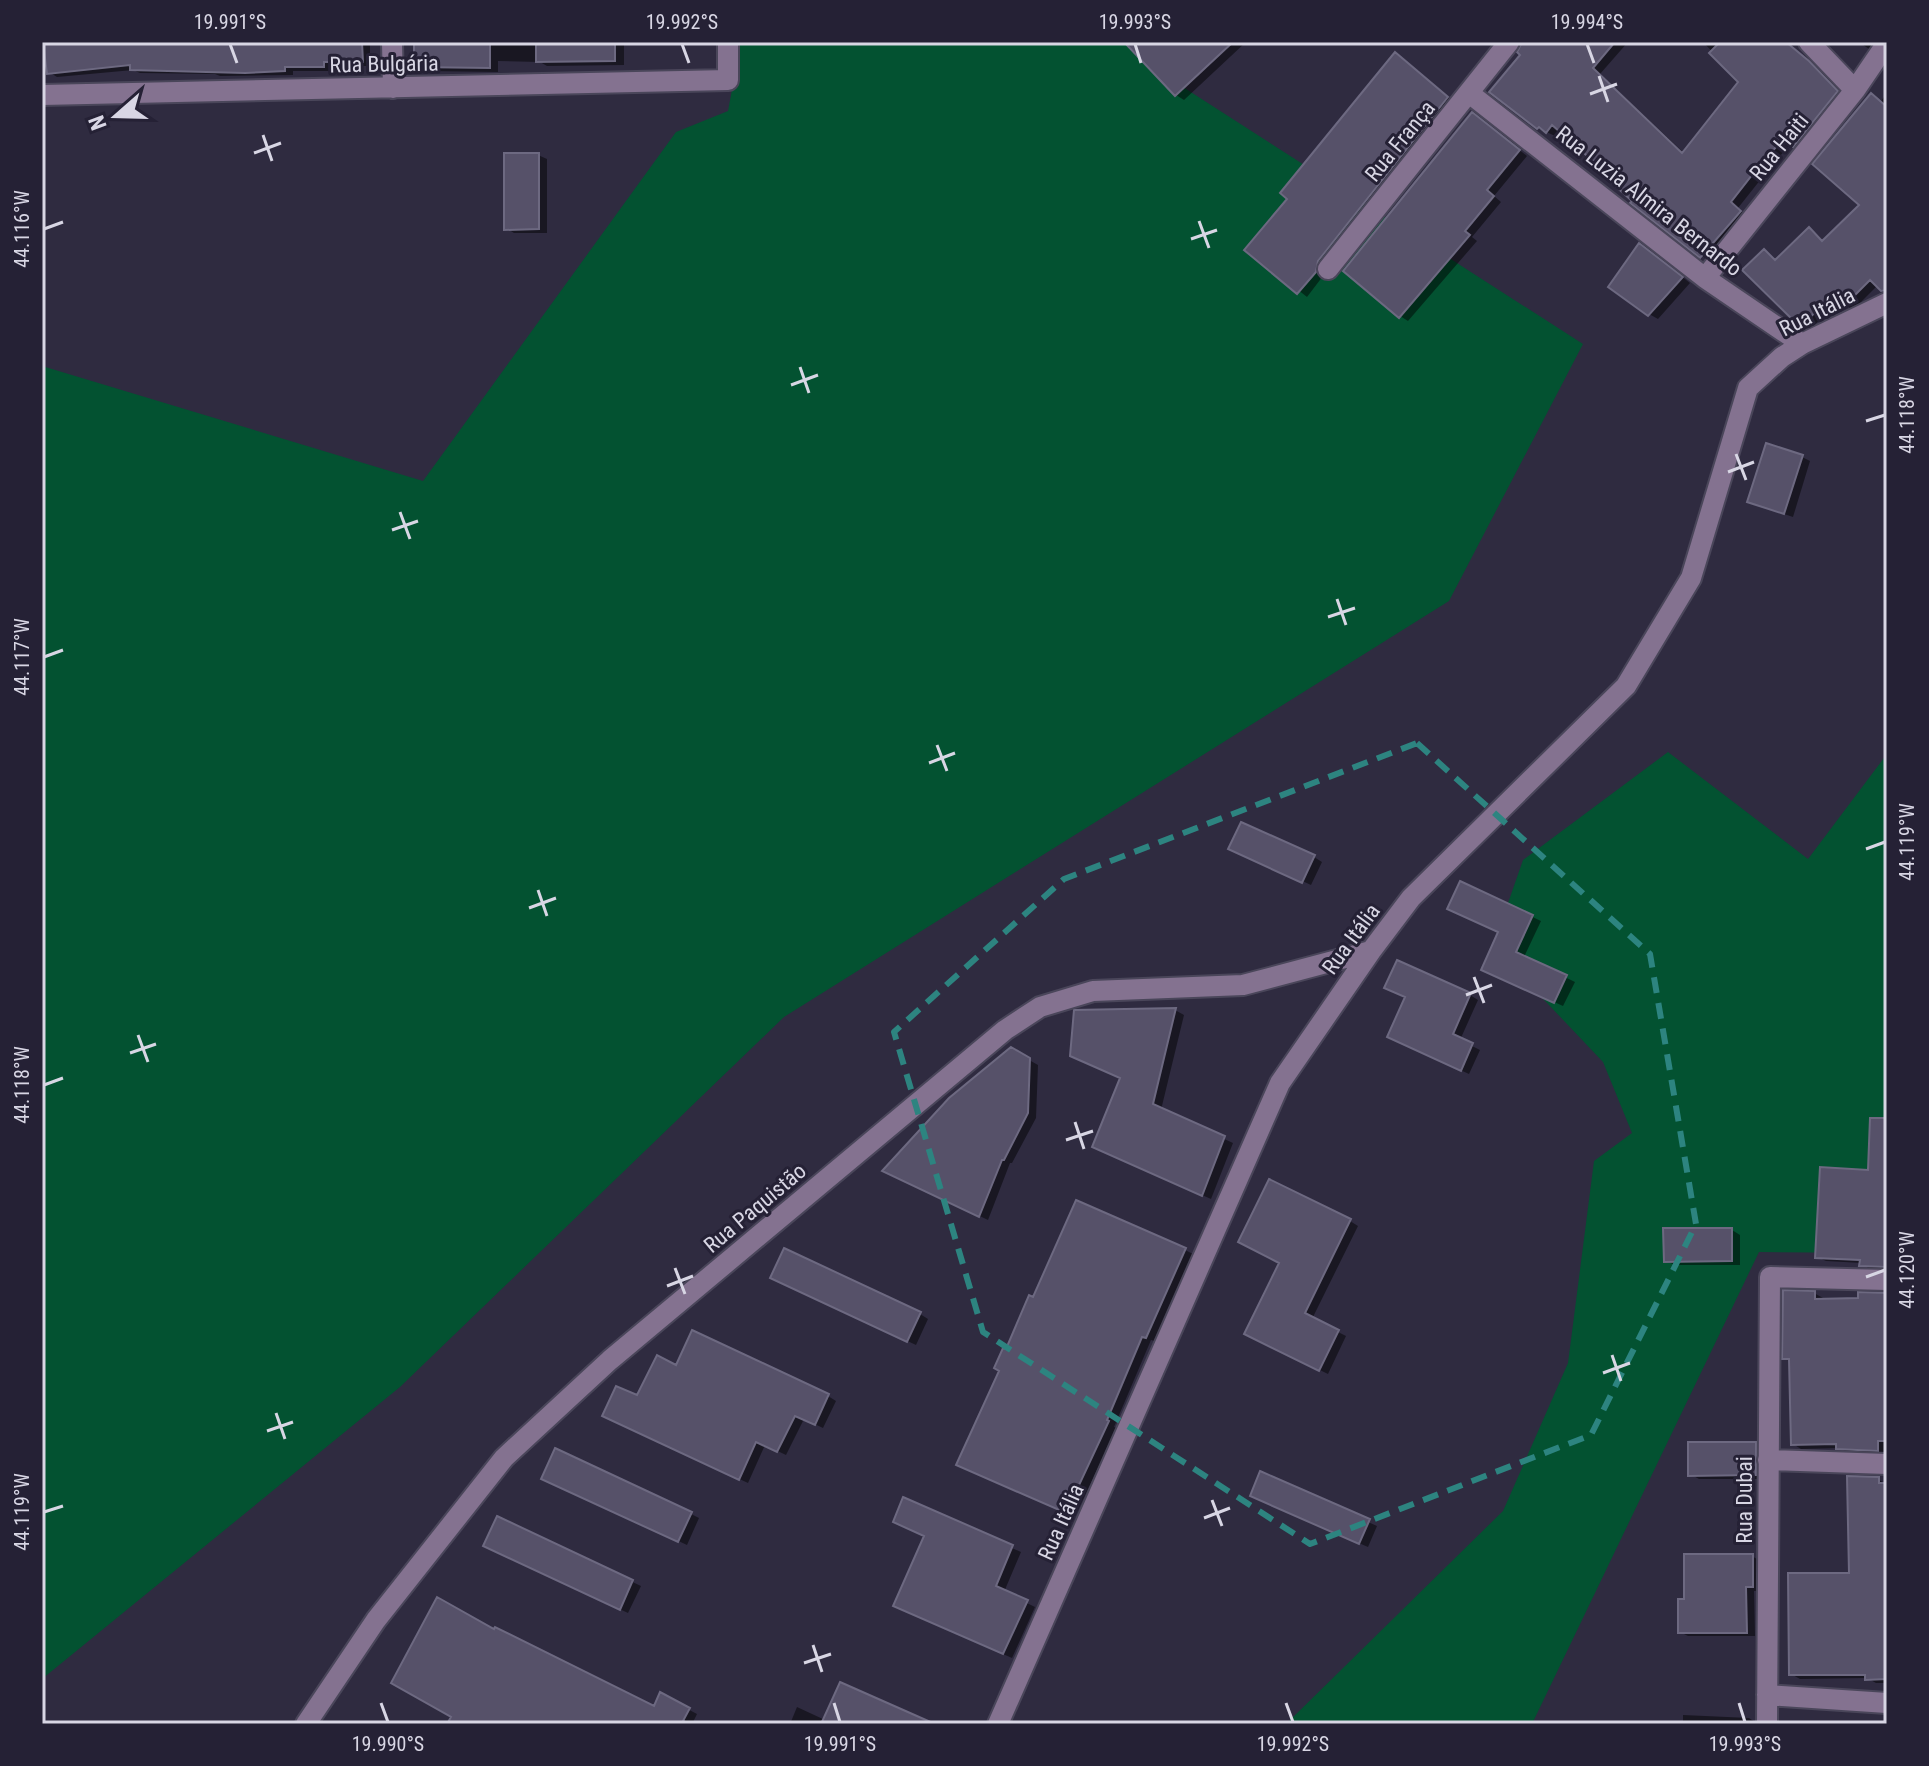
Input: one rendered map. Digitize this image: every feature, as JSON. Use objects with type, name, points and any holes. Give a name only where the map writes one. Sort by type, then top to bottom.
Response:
[{"type":"street","points":[[392,42],[393,88]]},
{"type":"street","name":"Rua Bulgária","points":[[42,95],[728,80],[728,42]]},
{"type":"street","name":"Rua França","points":[[1328,269],[1509,42]]},
{"type":"street","points":[[1809,42],[1855,90]]},
{"type":"street","name":"Rua Haiti","points":[[1705,278],[1855,90],[1887,43]]},
{"type":"street","name":"Rua Luzia Almira Bernardo","points":[[1469,93],[1705,278],[1802,344]]},
{"type":"street","name":"Rua Itália","points":[[998,1724],[1280,1083],[1411,898],[1626,686],[1691,578],[1748,388],[1782,357],[1802,344],[1887,303]]},
{"type":"street","name":"Rua Paquistão","points":[[306,1724],[376,1620],[504,1458],[610,1360],[1005,1030],[1040,1007],[1093,991],[1243,985],[1371,951]]},
{"type":"street","name":"Rua Dubai","points":[[1767,1724],[1770,1277],[1887,1280]]},
{"type":"street","points":[[1768,1460],[1887,1464]]},
{"type":"street","points":[[1767,1695],[1887,1703]]},
{"type":"highlighted area","points":[[1417,743],[1650,954],[1696,1224],[1591,1435],[1310,1544],[983,1332],[894,1032],[1064,879]]},
{"type":"green space","points":[[737,42],[1140,42],[1141,60],[1583,344],[1449,601],[784,1017],[400,1387],[42,1679],[42,366],[423,481],[676,132],[728,111],[737,63]]},
{"type":"green space","points":[[1668,752],[1808,859],[1887,754],[1887,1253],[1759,1252],[1532,1724],[1286,1724],[1503,1511],[1568,1363],[1594,1161],[1632,1133],[1603,1062],[1493,946],[1523,860]]},
{"type":"building","points":[[43,42],[362,42],[363,62],[324,62],[324,67],[285,67],[285,71],[245,73],[130,70],[130,65],[47,74]]},
{"type":"building","points":[[414,42],[490,42],[490,68],[414,67]]},
{"type":"building","points":[[536,42],[615,42],[615,61],[536,62]]},
{"type":"building","points":[[1124,42],[1233,42],[1175,96]]},
{"type":"building","points":[[1522,42],[1615,42],[1593,68],[1682,153],[1738,82],[1709,53],[1720,42],[1786,42],[1838,91],[1793,147],[1783,139],[1756,170],[1731,202],[1741,211],[1700,258],[1630,203],[1632,201],[1592,165],[1594,162],[1552,125],[1546,133],[1539,127],[1537,129],[1489,92],[1520,55],[1517,52]]},
{"type":"building","points":[[1395,52],[1448,97],[1318,261],[1316,272],[1297,294],[1244,250],[1287,199],[1280,193]]},
{"type":"building","points":[[1871,93],[1887,107],[1887,290],[1881,291],[1870,280],[1843,307],[1832,296],[1800,327],[1742,270],[1764,249],[1775,260],[1809,227],[1822,241],[1859,205],[1812,164]]},
{"type":"building","points":[[1472,112],[1520,150],[1487,190],[1494,196],[1465,231],[1470,235],[1399,318],[1343,271]]},
{"type":"building","points":[[504,153],[539,153],[539,229],[504,230]]},
{"type":"building","points":[[1639,243],[1683,277],[1648,316],[1608,287]]},
{"type":"building","points":[[1766,443],[1803,455],[1784,514],[1747,502]]},
{"type":"building","points":[[1241,822],[1315,855],[1302,883],[1228,849]]},
{"type":"building","points":[[1460,881],[1533,915],[1516,952],[1567,975],[1554,1003],[1481,970],[1498,932],[1447,909]]},
{"type":"building","points":[[1397,960],[1471,993],[1453,1034],[1473,1043],[1461,1071],[1387,1037],[1405,997],[1384,988]]},
{"type":"building","points":[[1176,1008],[1153,1104],[1225,1136],[1202,1196],[1092,1147],[1120,1078],[1070,1056],[1074,1010]]},
{"type":"building","points":[[1011,1047],[1030,1058],[1028,1113],[1002,1160],[979,1217],[882,1171],[949,1098]]},
{"type":"building","points":[[1870,1118],[1887,1118],[1887,1267],[1859,1266],[1860,1260],[1815,1258],[1820,1167],[1868,1170]]},
{"type":"building","points":[[1269,1179],[1351,1219],[1305,1313],[1339,1330],[1319,1371],[1244,1334],[1279,1263],[1238,1242]]},
{"type":"building","points":[[1076,1200],[1186,1248],[1146,1338],[1142,1337],[1109,1421],[1066,1513],[956,1465],[999,1371],[994,1368],[1003,1348],[1006,1349],[1029,1295],[1033,1297]]},
{"type":"building","points":[[1663,1228],[1732,1228],[1732,1261],[1664,1262]]},
{"type":"building","points":[[784,1248],[921,1312],[907,1342],[770,1278]]},
{"type":"building","points":[[1783,1290],[1815,1291],[1815,1299],[1858,1298],[1858,1292],[1887,1293],[1887,1441],[1878,1441],[1878,1451],[1836,1449],[1836,1444],[1791,1445],[1789,1359],[1782,1359]]},
{"type":"building","points":[[692,1330],[829,1394],[815,1425],[795,1416],[777,1452],[756,1442],[739,1480],[602,1416],[616,1386],[637,1395],[657,1355],[676,1365]]},
{"type":"building","points":[[1688,1442],[1756,1442],[1756,1475],[1688,1476]]},
{"type":"building","points":[[555,1448],[692,1512],[678,1542],[541,1479]]},
{"type":"building","points":[[1260,1471],[1370,1519],[1359,1544],[1250,1496]]},
{"type":"building","points":[[1847,1476],[1879,1477],[1879,1483],[1887,1483],[1887,1679],[1865,1680],[1865,1675],[1789,1675],[1788,1573],[1849,1573]]},
{"type":"building","points":[[903,1497],[1013,1545],[996,1586],[1028,1600],[1003,1654],[893,1606],[924,1536],[893,1522]]},
{"type":"building","points":[[497,1516],[633,1580],[620,1610],[483,1546]]},
{"type":"building","points":[[1684,1554],[1753,1554],[1753,1587],[1746,1587],[1747,1633],[1678,1633],[1678,1599],[1684,1599]]},
{"type":"building","points":[[437,1597],[494,1629],[654,1706],[660,1692],[690,1708],[683,1721],[690,1724],[447,1724],[451,1717],[391,1683]]},
{"type":"building","points":[[840,1682],[935,1724],[821,1724]]}]
